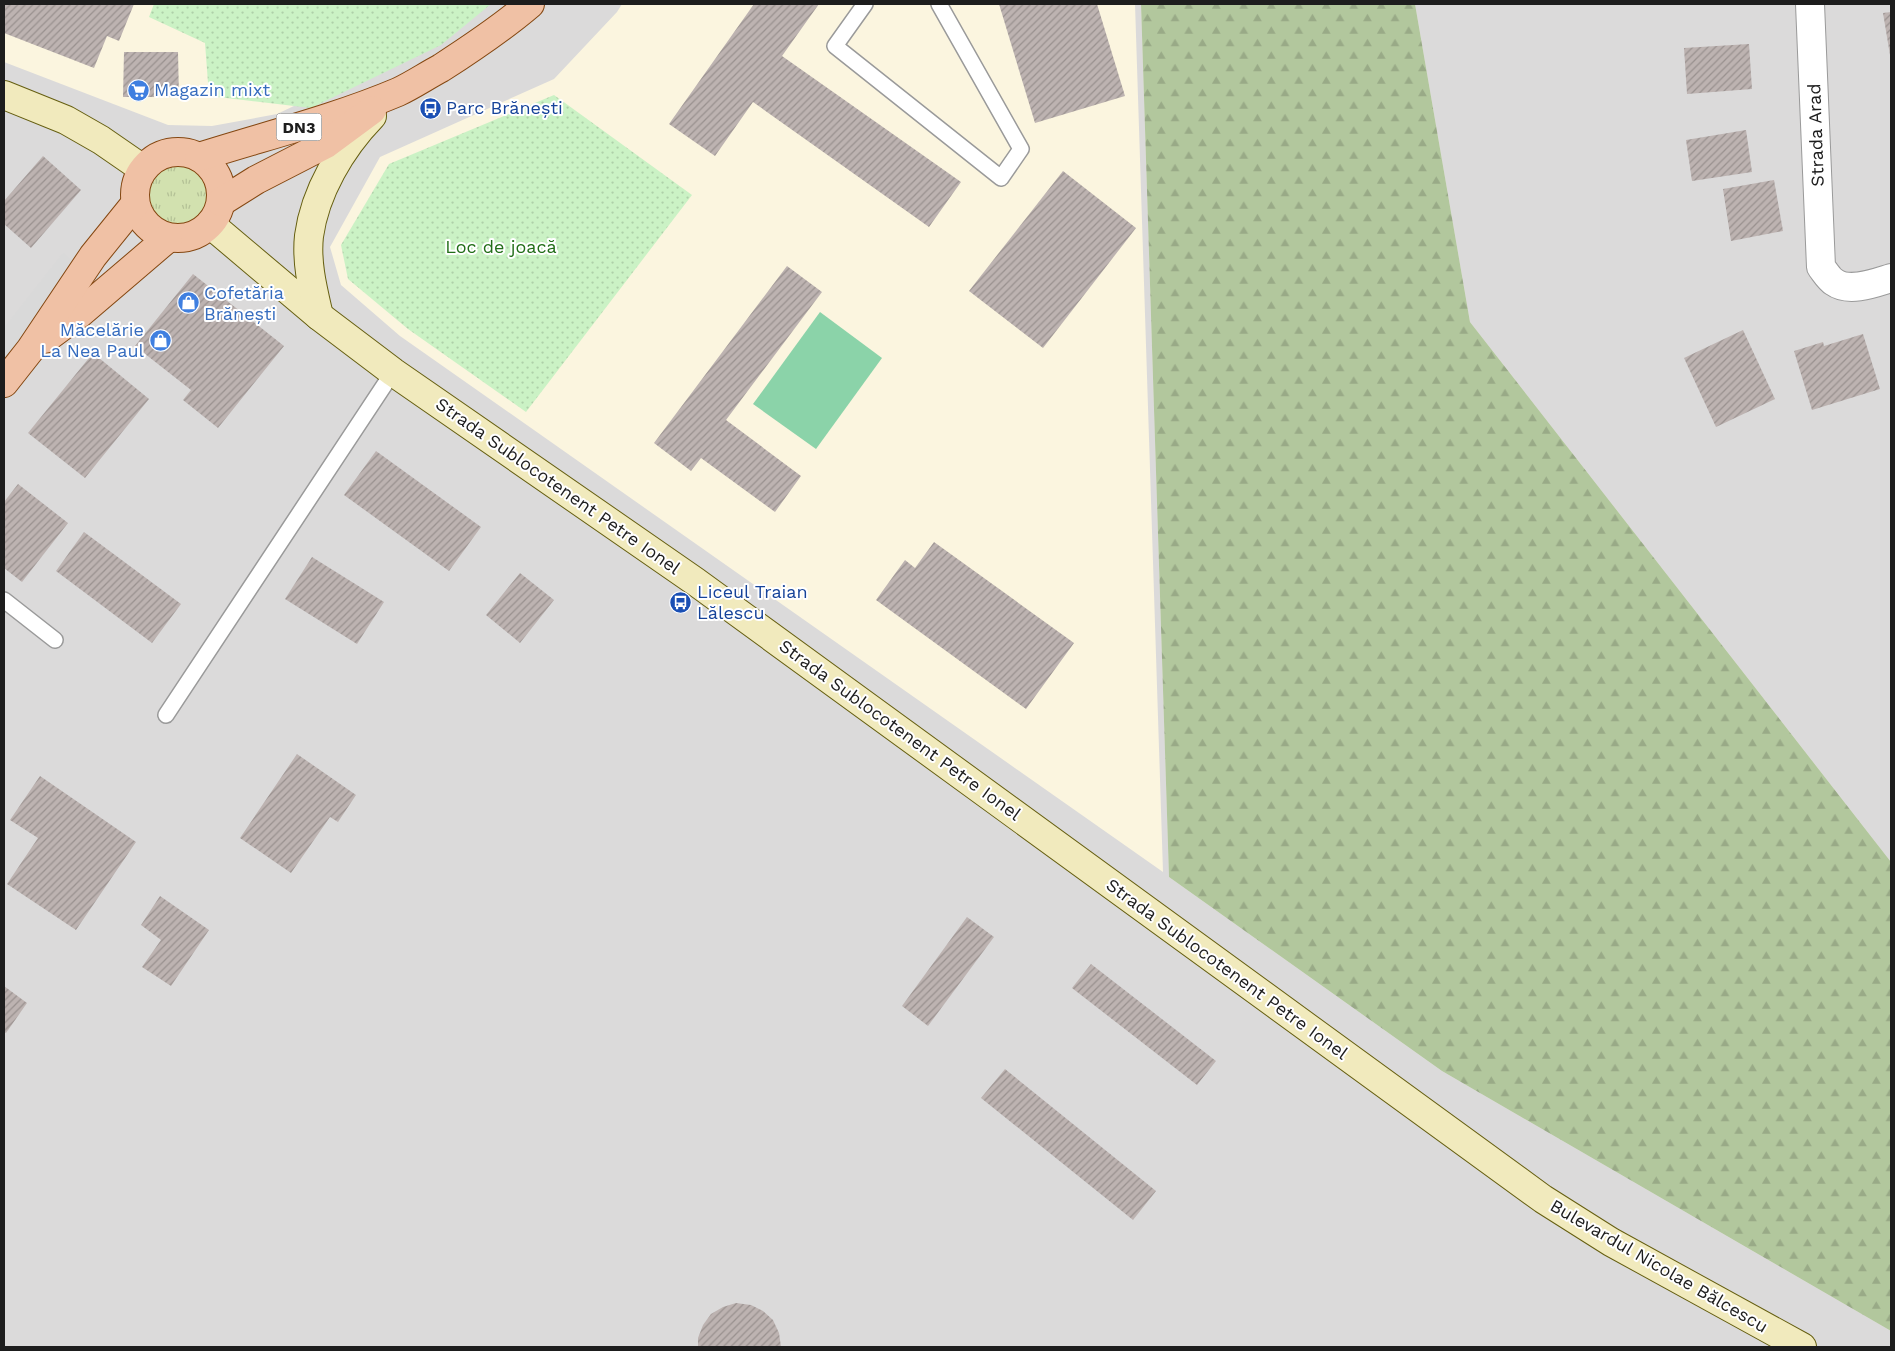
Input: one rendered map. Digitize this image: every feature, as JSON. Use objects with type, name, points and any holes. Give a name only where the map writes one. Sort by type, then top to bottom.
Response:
[{"type":"main road","name":"DN3","points":[[199,157],[318,121],[397,92],[478,44],[530,4]]},
{"type":"main road","name":"DN3","points":[[215,213],[256,180],[326,144],[397,92]]},
{"type":"main road","points":[[319,316],[310,277],[309,237],[316,208],[329,175],[348,145],[370,118],[397,92]]},
{"type":"main road","points":[[4,95],[66,120],[101,140],[143,169]]},
{"type":"main road","points":[[169,153],[188,153],[199,157],[209,165],[217,176],[220,189],[215,213],[198,234],[184,238],[168,238],[156,233],[146,226],[139,216],[135,204],[137,179],[152,160],[169,153]]},
{"type":"main road","points":[[4,383],[30,350],[92,256],[135,204]]},
{"type":"main road","name":"Strada Sublocotenent Petre Ionel","points":[[215,213],[319,316],[393,372],[696,582],[1543,1199]]},
{"type":"main road","points":[[30,350],[79,314],[168,238]]},
{"type":"main road","name":"Bulevardul Nicolae Bălcescu","points":[[1543,1199],[1611,1242],[1802,1347]]},
{"type":"street","name":"Strada Arad","points":[[1810,4],[1821,267],[1832,282],[1843,287],[1868,285],[1891,278]]},
{"type":"lane","points":[[865,4],[835,46],[1002,178],[1021,149],[939,4]]},
{"type":"lane","points":[[166,715],[393,372]]},
{"type":"lane","points":[[4,600],[55,640]]},
{"type":"shaded area","points":[[4,4],[1141,4],[1169,877],[1442,1071],[1891,1331],[1891,1347],[4,1347]]},
{"type":"shaded area","points":[[4,4],[476,4],[368,71],[277,114],[212,126],[168,125],[4,62]]},
{"type":"shaded area","points":[[622,4],[1135,4],[1163,872],[400,336],[341,285],[330,247],[380,157],[554,79],[617,12]]},
{"type":"shaded area","points":[[1415,4],[1891,4],[1891,862],[1470,322]]},
{"type":"shaded area","points":[[63,253],[83,270],[4,383],[4,328]]},
{"type":"green space","points":[[154,4],[491,4],[441,45],[311,108],[209,96],[205,43],[149,17]]},
{"type":"green space","points":[[1141,4],[1415,4],[1470,322],[1891,862],[1891,1331],[1442,1071],[1169,877]]},
{"type":"green space","name":"Loc de joacă","points":[[554,95],[692,195],[526,412],[408,329],[348,279],[341,245],[389,164]]},
{"type":"green space","points":[[177,164],[189,167],[199,173],[205,183],[208,195],[205,207],[199,217],[189,223],[177,226],[165,223],[155,217],[149,207],[146,195],[149,183],[155,173],[165,167]]},
{"type":"green space","points":[[820,312],[882,358],[816,449],[753,404]]},
{"type":"building","points":[[4,4],[134,4],[119,41],[107,36],[94,68],[4,33]]},
{"type":"building","points":[[754,4],[819,4],[782,56],[961,182],[929,227],[753,102],[715,156],[669,124]]},
{"type":"building","points":[[999,4],[1097,4],[1125,96],[1035,123]]},
{"type":"building","points":[[1891,12],[1891,55],[1890,55],[1883,13]]},
{"type":"building","points":[[1749,44],[1752,89],[1687,94],[1684,48]]},
{"type":"building","points":[[124,52],[178,52],[179,97],[123,97]]},
{"type":"building","points":[[1746,130],[1752,172],[1692,181],[1686,140]]},
{"type":"building","points":[[43,156],[81,190],[31,248],[4,224],[4,201]]},
{"type":"building","points":[[1063,171],[1136,228],[1043,348],[969,291]]},
{"type":"building","points":[[1774,180],[1783,231],[1731,241],[1723,189]]},
{"type":"building","points":[[787,266],[822,292],[726,420],[801,476],[775,512],[701,458],[691,471],[654,443]]},
{"type":"building","points":[[193,274],[284,346],[218,428],[183,400],[191,390],[135,346]]},
{"type":"building","points":[[1743,330],[1775,399],[1716,427],[1684,358]]},
{"type":"building","points":[[1863,334],[1880,389],[1812,410],[1794,351],[1823,342],[1824,346]]},
{"type":"building","points":[[93,353],[149,399],[85,478],[28,433]]},
{"type":"building","points":[[376,451],[481,527],[449,571],[344,495]]},
{"type":"building","points":[[18,484],[68,523],[22,582],[4,568],[4,502]]},
{"type":"building","points":[[84,532],[181,604],[152,643],[56,571]]},
{"type":"building","points":[[934,542],[1074,643],[1026,709],[876,600],[905,560],[915,568]]},
{"type":"building","points":[[312,557],[384,602],[357,644],[285,599]]},
{"type":"building","points":[[520,573],[554,600],[520,643],[486,615]]},
{"type":"building","points":[[297,754],[356,795],[338,822],[330,817],[291,873],[240,838]]},
{"type":"building","points":[[40,776],[136,842],[76,930],[7,884],[38,838],[10,820]]},
{"type":"building","points":[[160,896],[209,930],[171,986],[142,967],[161,940],[141,925]]},
{"type":"building","points":[[967,917],[994,937],[928,1026],[902,1006]]},
{"type":"building","points":[[1091,964],[1216,1061],[1197,1085],[1072,988]]},
{"type":"building","points":[[4,986],[27,1003],[6,1033],[4,1032]]},
{"type":"building","points":[[1005,1069],[1156,1191],[1133,1220],[981,1098]]},
{"type":"building","points":[[736,1303],[751,1305],[763,1311],[773,1320],[779,1333],[781,1347],[698,1347],[698,1338],[703,1325],[711,1314],[723,1307]]},
{"type":"place","name":"Magazin mixt","points":[[138,90]]},
{"type":"place","name":"Parc Brănești","points":[[430,108]]},
{"type":"place","name":"Cofetăria Brănești","points":[[188,303]]},
{"type":"place","name":"Măcelărie La Nea Paul","points":[[160,340]]},
{"type":"place","name":"Liceul Traian Lălescu","points":[[681,602]]}]
